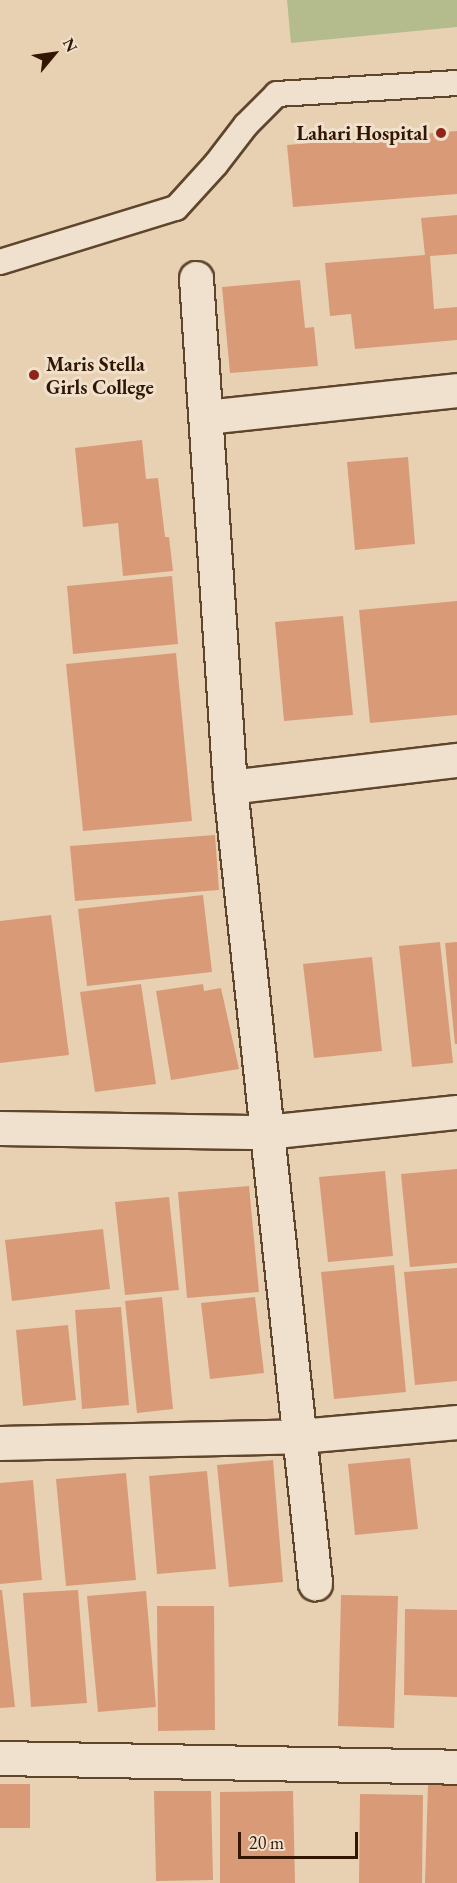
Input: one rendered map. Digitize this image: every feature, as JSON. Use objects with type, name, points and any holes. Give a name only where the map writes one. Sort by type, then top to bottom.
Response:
[{"type":"street","points":[[196,278],[230,787],[315,1583]]},
{"type":"street","points":[[206,417],[457,390]]},
{"type":"street","points":[[230,787],[457,759]]},
{"type":"street","points":[[0,1128],[266,1132],[457,1112]]},
{"type":"street","points":[[0,1443],[300,1436],[457,1422]]},
{"type":"street","points":[[0,1758],[457,1767]]},
{"type":"lane","points":[[0,262],[176,208],[216,164],[246,125],[277,94],[457,82]]},
{"type":"green space","points":[[287,0],[457,0],[457,27],[291,43]]},
{"type":"building","points":[[457,131],[457,194],[293,207],[287,145]]},
{"type":"building","points":[[457,215],[457,254],[430,256],[434,309],[457,307],[457,340],[355,349],[351,314],[330,316],[325,263],[425,255],[421,218]]},
{"type":"building","points":[[300,280],[305,328],[314,327],[318,366],[230,373],[222,287]]},
{"type":"building","points":[[142,440],[146,479],[158,478],[165,537],[169,537],[173,571],[123,576],[118,523],[83,527],[75,448]]},
{"type":"building","points":[[408,457],[415,544],[355,550],[347,462]]},
{"type":"building","points":[[172,576],[178,644],[73,654],[67,586]]},
{"type":"building","points":[[457,601],[457,715],[370,723],[359,610]]},
{"type":"building","points":[[343,616],[353,715],[284,721],[275,622]]},
{"type":"building","points":[[176,653],[192,821],[83,831],[66,664]]},
{"type":"building","points":[[215,835],[219,890],[75,901],[70,846]]},
{"type":"building","points":[[203,895],[212,972],[87,986],[78,909]]},
{"type":"building","points":[[51,915],[69,1055],[0,1063],[0,921]]},
{"type":"building","points":[[440,942],[453,1063],[412,1067],[399,946]]},
{"type":"building","points":[[457,942],[457,1044],[455,1044],[445,943]]},
{"type":"building","points":[[372,957],[382,1051],[314,1058],[303,964]]},
{"type":"building","points":[[141,984],[156,1084],[95,1092],[80,992]]},
{"type":"building","points":[[203,984],[204,991],[221,988],[239,1069],[171,1080],[156,991]]},
{"type":"building","points":[[457,1169],[457,1263],[410,1267],[401,1174]]},
{"type":"building","points":[[385,1171],[393,1256],[328,1262],[319,1177]]},
{"type":"building","points":[[249,1186],[259,1292],[187,1298],[178,1192]]},
{"type":"building","points":[[169,1197],[179,1290],[125,1295],[115,1202]]},
{"type":"building","points":[[103,1229],[110,1289],[12,1301],[5,1240]]},
{"type":"building","points":[[394,1265],[406,1392],[334,1399],[321,1272]]},
{"type":"building","points":[[457,1268],[457,1381],[415,1385],[404,1272]]},
{"type":"building","points":[[162,1297],[173,1409],[137,1413],[125,1301]]},
{"type":"building","points":[[255,1297],[264,1373],[210,1379],[201,1303]]},
{"type":"building","points":[[121,1307],[129,1405],[82,1409],[75,1310]]},
{"type":"building","points":[[68,1325],[76,1400],[23,1406],[16,1330]]},
{"type":"building","points":[[410,1458],[418,1529],[355,1535],[348,1464]]},
{"type":"building","points":[[273,1460],[283,1582],[229,1587],[217,1465]]},
{"type":"building","points":[[207,1471],[216,1569],[157,1574],[149,1476]]},
{"type":"building","points":[[126,1473],[136,1580],[66,1586],[56,1479]]},
{"type":"building","points":[[33,1480],[42,1580],[0,1584],[0,1483]]},
{"type":"building","points":[[0,1590],[2,1590],[15,1707],[0,1708]]},
{"type":"building","points":[[78,1590],[87,1703],[31,1707],[23,1593]]},
{"type":"building","points":[[146,1591],[156,1707],[98,1712],[87,1596]]},
{"type":"building","points":[[341,1595],[398,1596],[394,1728],[338,1726]]},
{"type":"building","points":[[157,1606],[214,1606],[215,1730],[158,1731]]},
{"type":"building","points":[[405,1609],[457,1610],[457,1697],[404,1695]]},
{"type":"building","points":[[0,1784],[30,1784],[30,1828],[0,1828]]},
{"type":"building","points":[[428,1784],[457,1786],[457,1883],[425,1883]]},
{"type":"building","points":[[154,1791],[211,1791],[213,1880],[156,1881]]},
{"type":"building","points":[[293,1791],[295,1883],[220,1883],[220,1792]]},
{"type":"building","points":[[360,1794],[423,1795],[422,1883],[359,1883]]},
{"type":"place","name":"Lahari Hospital","points":[[441,133]]},
{"type":"place","name":"Maris Stella Girls College","points":[[34,375]]}]
